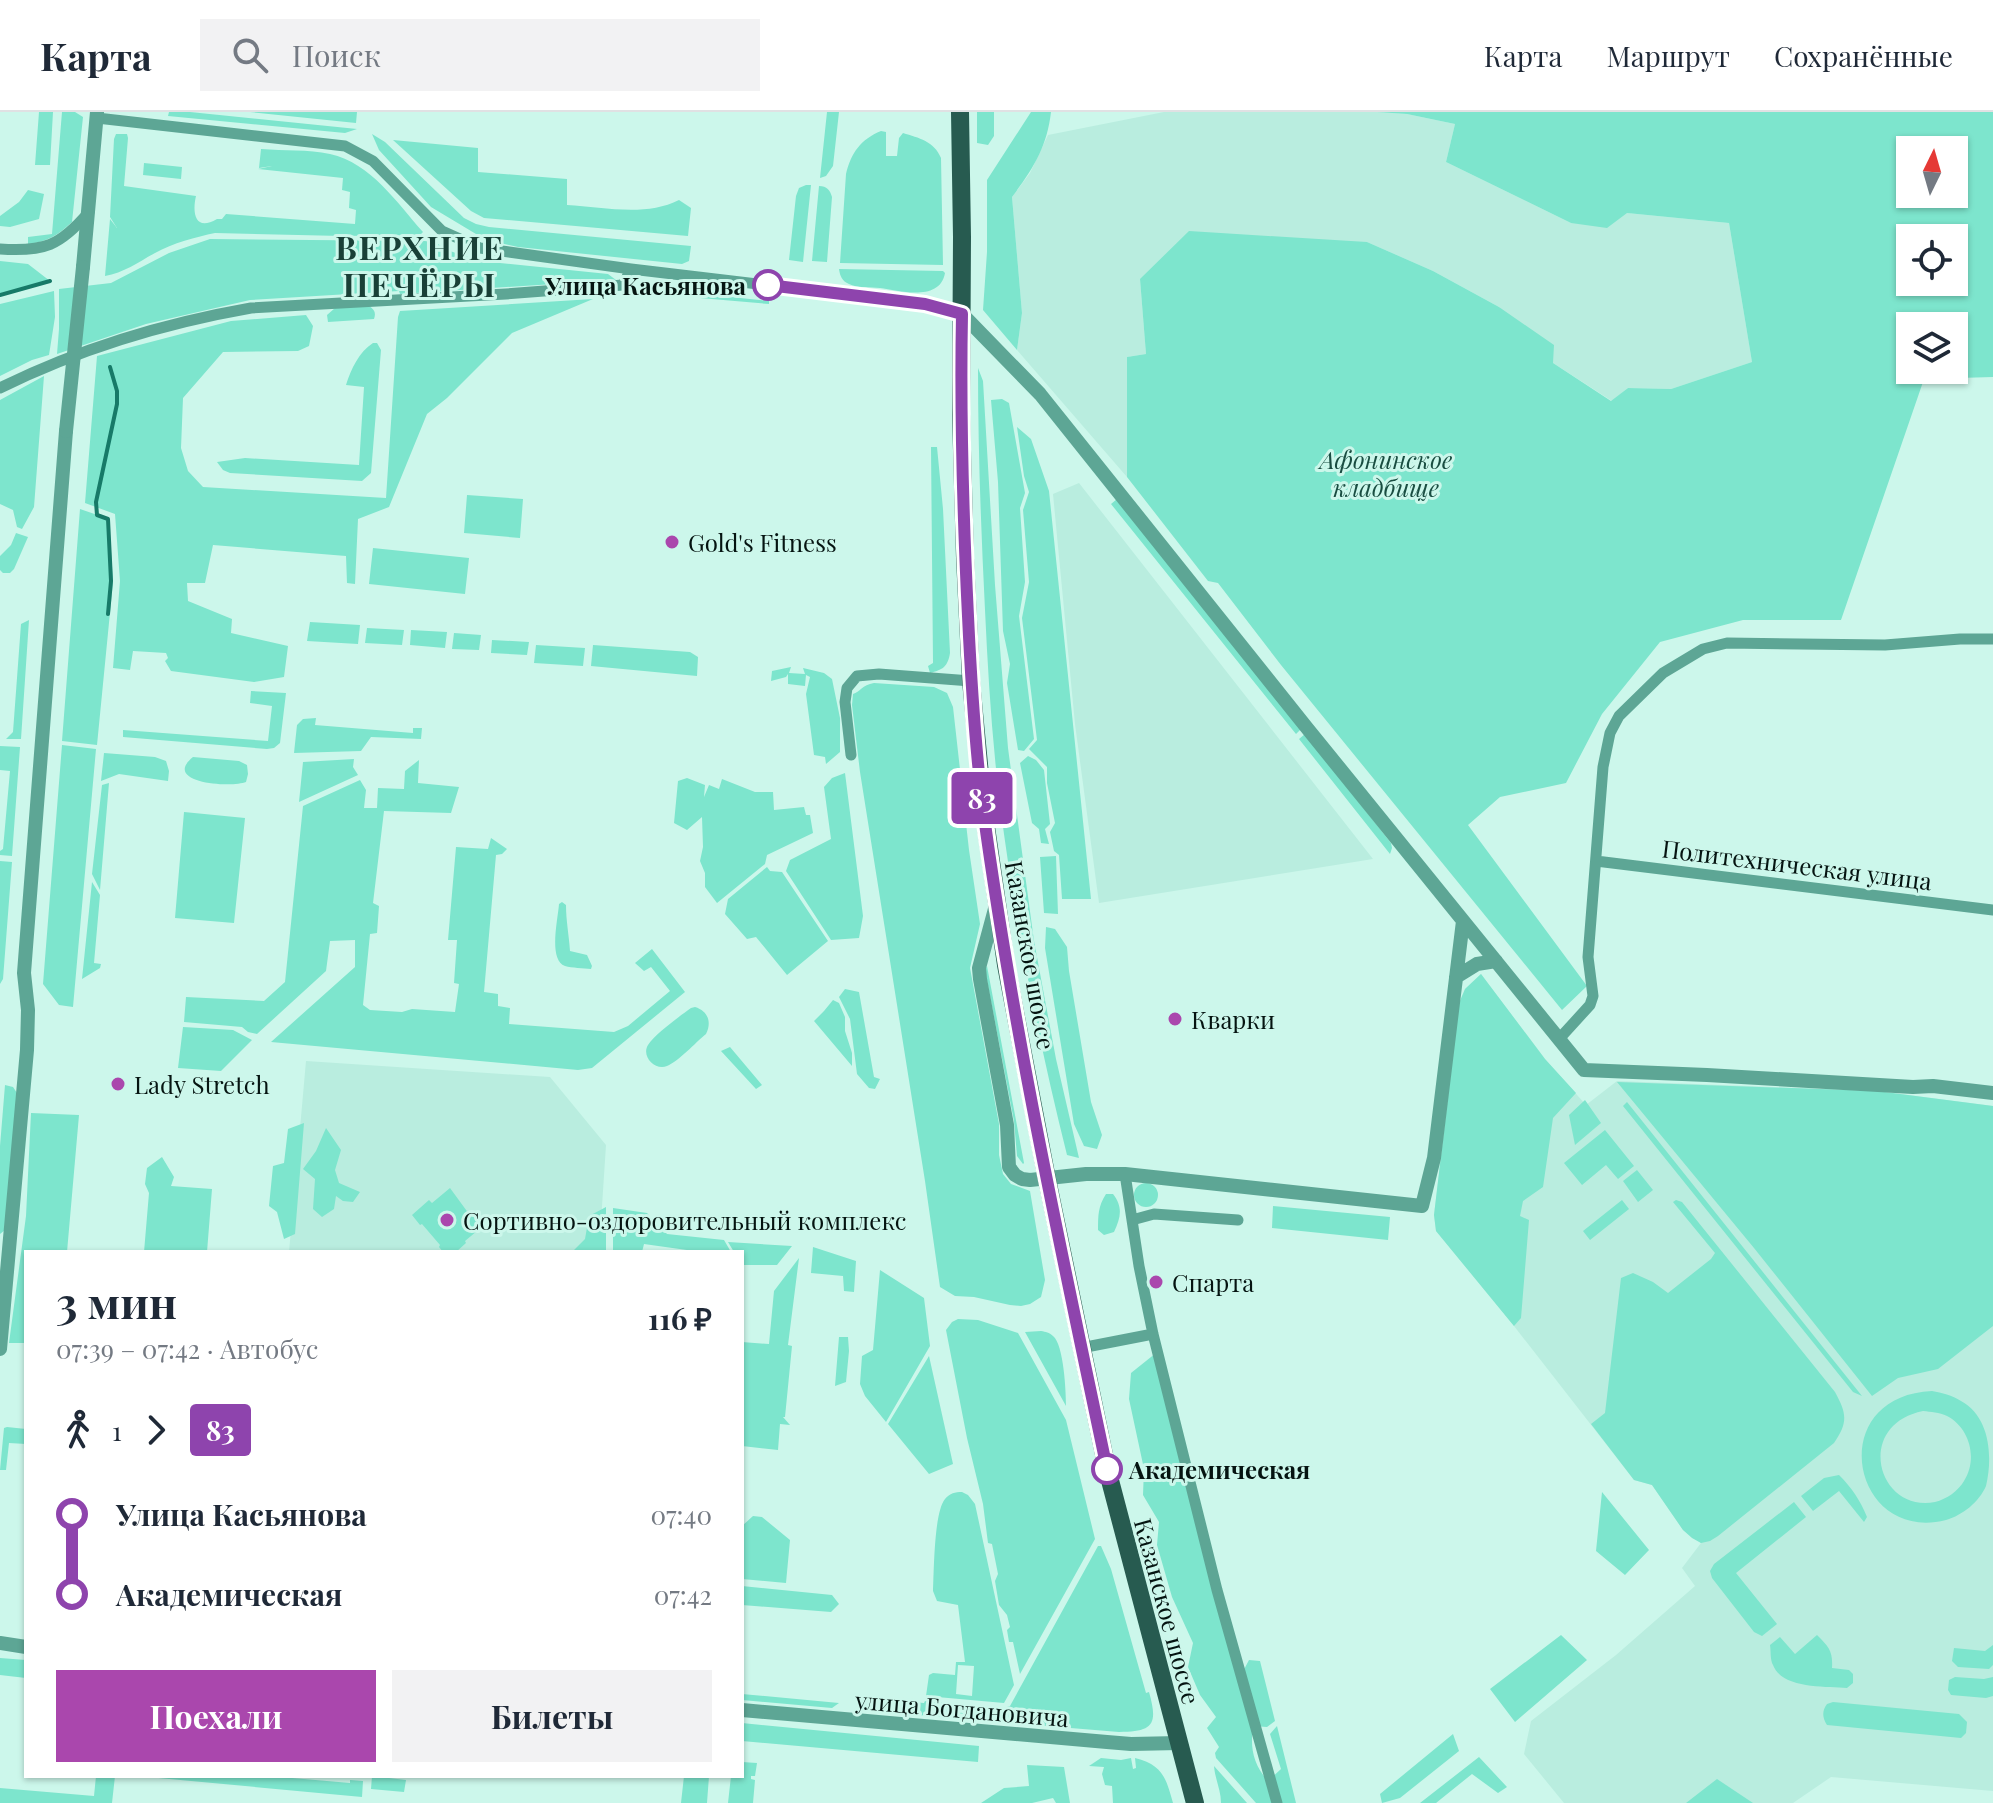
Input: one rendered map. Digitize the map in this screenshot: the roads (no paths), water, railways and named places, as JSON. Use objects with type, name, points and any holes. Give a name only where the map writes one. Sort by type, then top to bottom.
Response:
[{"type":"main road","name":"Казанское шоссе","points":[[960,112],[965,558],[971,681],[983,806],[1006,965],[1081,1348],[1120,1523],[1195,1803]]},
{"type":"street","points":[[0,1349],[25,1082],[28,1010],[24,973],[59,500],[97,115],[345,146],[373,161],[442,231],[480,248],[925,304],[962,314],[1040,394],[1584,1070],[1933,1086],[1993,1093]]},
{"type":"street","points":[[0,249],[25,251],[53,244],[74,229],[89,212]]},
{"type":"street","points":[[0,388],[101,346],[227,312],[623,285],[631,269]]},
{"type":"street","points":[[1559,1039],[1590,1005],[1593,996],[1588,957],[1603,767],[1610,733],[1619,716],[1663,673],[1703,649],[1727,643],[1885,645],[1993,639]]},
{"type":"street","points":[[851,755],[845,702],[847,688],[857,676],[879,674],[971,681]]},
{"type":"street","name":"Политехническая улица","points":[[1596,861],[1993,910]]},
{"type":"street","points":[[997,903],[979,968],[1007,1125],[1007,1158],[1015,1175],[1030,1180],[1086,1174],[1125,1174],[1422,1206],[1434,1158],[1463,921]]},
{"type":"street","points":[[1456,977],[1477,964],[1496,961]]},
{"type":"street","points":[[1125,1174],[1153,1334],[1217,1590],[1277,1803]]},
{"type":"street","points":[[1132,1220],[1154,1214],[1238,1220]]},
{"type":"street","points":[[1081,1348],[1153,1334]]},
{"type":"street","points":[[0,1643],[24,1647]]},
{"type":"street","name":"улица Богдановича","points":[[744,1710],[1131,1744],[1179,1743]]},
{"type":"waterway","points":[[0,295],[50,281]]},
{"type":"waterway","points":[[108,614],[111,581],[108,519],[97,515],[96,502],[117,404],[117,391],[110,367]]},
{"type":"place","name":"Улица Касьянова","points":[[768,285]]},
{"type":"place","name":"Gold's Fitness","points":[[672,542]]},
{"type":"place","name":"Кварки","points":[[1175,1019]]},
{"type":"place","name":"Lady Stretch","points":[[118,1084]]},
{"type":"place","name":"Сортивно-оздоровительный комплекс","points":[[447,1220]]},
{"type":"place","name":"Спарта","points":[[1156,1282]]},
{"type":"place","name":"Академическая","points":[[1107,1469]]},
{"type":"district","name":"ВЕРХНИЕ ПЕЧЁРЫ","points":[[420,264]]},
{"type":"park label","name":"Афонинское кладбище","points":[[1386,473]]}]
